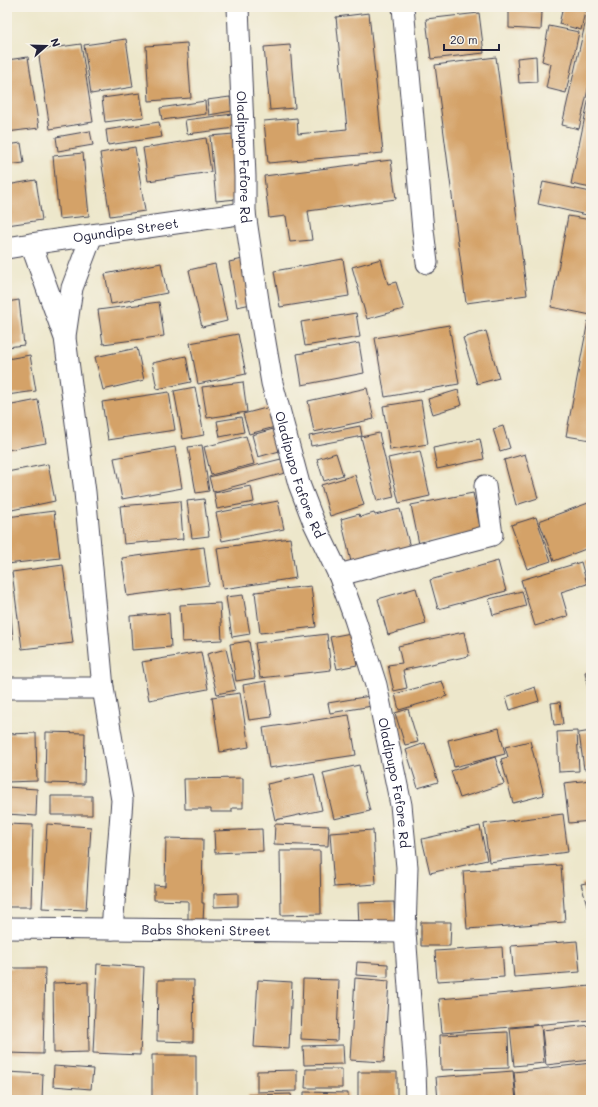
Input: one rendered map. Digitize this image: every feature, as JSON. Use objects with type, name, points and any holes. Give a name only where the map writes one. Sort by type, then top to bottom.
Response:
[{"type":"street","name":"Oladipupo Fafore Rd","points":[[238,7],[245,177],[245,213],[272,383],[299,484],[314,523],[339,575],[376,685],[401,805],[407,867],[405,932],[416,1100]]},
{"type":"street","points":[[403,7],[422,230],[427,263]]},
{"type":"street","name":"Ogundipe Street","points":[[7,248],[245,213]]},
{"type":"street","points":[[64,338],[72,288],[92,235]]},
{"type":"street","points":[[31,244],[64,338],[85,492],[103,688],[122,800],[112,929]]},
{"type":"street","points":[[339,575],[492,535],[485,486]]},
{"type":"street","points":[[7,688],[103,688]]},
{"type":"street","name":"Babs Shokeni Street","points":[[7,928],[405,932]]},
{"type":"building","points":[[563,7],[586,7],[581,30],[559,24]]},
{"type":"building","points":[[589,7],[591,7],[591,76],[579,129],[562,125]]},
{"type":"building","points":[[509,10],[542,12],[541,30],[509,28]]},
{"type":"building","points":[[369,13],[383,153],[268,163],[264,121],[297,118],[298,134],[347,129],[336,17]]},
{"type":"building","points":[[479,13],[484,53],[431,59],[426,19]]},
{"type":"building","points":[[549,26],[579,32],[566,93],[546,88],[551,64],[542,61]]},
{"type":"building","points":[[126,39],[133,87],[91,94],[84,45]]},
{"type":"building","points":[[187,43],[191,98],[149,101],[146,46]]},
{"type":"building","points":[[81,44],[93,122],[50,129],[38,50]]},
{"type":"building","points":[[290,45],[295,108],[270,110],[264,47]]},
{"type":"building","points":[[536,56],[537,82],[519,83],[517,58]]},
{"type":"building","points":[[28,57],[39,128],[7,132],[7,60]]},
{"type":"building","points":[[496,57],[527,295],[466,303],[435,65]]},
{"type":"building","points":[[591,92],[591,188],[571,184]]},
{"type":"building","points":[[140,93],[144,117],[105,122],[102,98]]},
{"type":"building","points":[[230,97],[232,111],[209,115],[207,100]]},
{"type":"building","points":[[205,101],[206,114],[162,120],[160,108]]},
{"type":"building","points":[[233,114],[235,128],[187,134],[185,120]]},
{"type":"building","points":[[159,122],[162,137],[108,145],[106,130]]},
{"type":"building","points":[[90,131],[93,145],[58,151],[56,137]]},
{"type":"building","points":[[234,134],[237,163],[234,164],[237,199],[216,201],[210,136]]},
{"type":"building","points":[[206,138],[211,172],[148,181],[143,148]]},
{"type":"building","points":[[21,143],[24,163],[7,165],[7,145]]},
{"type":"building","points":[[135,147],[145,211],[110,216],[100,153]]},
{"type":"building","points":[[83,153],[89,216],[59,219],[53,156]]},
{"type":"building","points":[[391,160],[396,199],[308,211],[312,240],[290,242],[286,216],[269,218],[264,176]]},
{"type":"building","points":[[36,180],[42,220],[7,225],[7,185]]},
{"type":"building","points":[[543,182],[591,192],[591,216],[538,204]]},
{"type":"building","points":[[568,216],[591,220],[591,315],[551,307]]},
{"type":"building","points":[[243,259],[251,304],[237,307],[229,262]]},
{"type":"building","points":[[343,259],[349,296],[280,307],[274,271]]},
{"type":"building","points":[[381,259],[388,284],[396,282],[404,309],[367,319],[352,267]]},
{"type":"building","points":[[161,263],[167,293],[111,304],[105,274]]},
{"type":"building","points":[[215,264],[227,321],[202,327],[189,270]]},
{"type":"building","points":[[19,300],[24,345],[7,347],[7,302]]},
{"type":"building","points":[[159,302],[164,336],[103,344],[98,310]]},
{"type":"building","points":[[356,313],[360,337],[305,346],[301,322]]},
{"type":"building","points":[[588,321],[591,322],[591,440],[566,436]]},
{"type":"building","points":[[449,325],[459,384],[385,397],[375,338]]},
{"type":"building","points":[[486,331],[499,378],[477,384],[463,338]]},
{"type":"building","points":[[238,334],[246,374],[198,384],[190,343]]},
{"type":"building","points":[[359,343],[364,373],[302,385],[297,354]]},
{"type":"building","points":[[137,348],[144,380],[103,390],[95,357]]},
{"type":"building","points":[[30,355],[36,391],[7,395],[7,359]]},
{"type":"building","points":[[186,356],[191,382],[157,389],[152,363]]},
{"type":"building","points":[[243,382],[247,412],[207,418],[202,387]]},
{"type":"building","points":[[195,387],[204,435],[183,439],[174,391]]},
{"type":"building","points":[[367,388],[374,419],[314,432],[308,401]]},
{"type":"building","points":[[458,390],[462,405],[433,414],[428,399]]},
{"type":"building","points":[[169,392],[175,430],[108,440],[102,402]]},
{"type":"building","points":[[38,400],[46,443],[7,450],[7,406]]},
{"type":"building","points":[[421,400],[428,444],[390,450],[383,406]]},
{"type":"building","points":[[270,407],[275,427],[249,434],[243,414]]},
{"type":"building","points":[[241,417],[244,432],[220,437],[217,421]]},
{"type":"building","points":[[360,426],[362,436],[311,446],[309,436]]},
{"type":"building","points":[[503,426],[510,448],[500,451],[493,429]]},
{"type":"building","points":[[277,428],[283,450],[258,457],[252,435]]},
{"type":"building","points":[[379,433],[394,497],[377,501],[361,437]]},
{"type":"building","points":[[246,436],[254,464],[211,475],[204,447]]},
{"type":"building","points":[[480,439],[484,459],[437,469],[433,448]]},
{"type":"building","points":[[202,445],[209,491],[196,493],[188,447]]},
{"type":"building","points":[[175,447],[182,488],[122,499],[114,458]]},
{"type":"building","points":[[420,451],[430,496],[399,503],[388,458]]},
{"type":"building","points":[[336,453],[343,475],[324,481],[317,459]]},
{"type":"building","points":[[525,454],[538,498],[516,505],[504,460]]},
{"type":"building","points":[[281,459],[285,473],[213,492],[209,477]]},
{"type":"building","points":[[48,464],[55,501],[7,511],[7,472]]},
{"type":"building","points":[[355,475],[364,505],[330,516],[321,485]]},
{"type":"building","points":[[251,486],[254,502],[217,509],[214,493]]},
{"type":"building","points":[[473,493],[481,532],[419,544],[411,505]]},
{"type":"building","points":[[204,499],[209,536],[192,538],[187,501]]},
{"type":"building","points":[[180,501],[183,539],[124,544],[120,506]]},
{"type":"building","points":[[278,501],[284,529],[222,541],[216,513]]},
{"type":"building","points":[[591,502],[591,547],[554,561],[539,521]]},
{"type":"building","points":[[400,509],[411,551],[352,566],[341,519],[359,514],[360,517]]},
{"type":"building","points":[[54,511],[60,558],[7,564],[7,517]]},
{"type":"building","points":[[536,517],[551,561],[527,569],[511,525]]},
{"type":"building","points":[[290,538],[296,578],[223,589],[217,548]]},
{"type":"building","points":[[204,547],[209,585],[127,596],[122,558]]},
{"type":"building","points":[[591,559],[591,578],[585,561]]},
{"type":"building","points":[[498,561],[506,591],[438,609],[430,580]]},
{"type":"building","points":[[581,562],[587,584],[561,592],[568,616],[535,626],[521,580]]},
{"type":"building","points":[[63,565],[73,643],[22,649],[12,572]]},
{"type":"building","points":[[7,580],[13,639],[7,640]]},
{"type":"building","points":[[311,586],[316,627],[260,633],[255,592]]},
{"type":"building","points":[[416,588],[426,624],[388,635],[378,599]]},
{"type":"building","points":[[522,591],[526,606],[493,615],[489,599]]},
{"type":"building","points":[[243,595],[250,634],[232,637],[226,597]]},
{"type":"building","points":[[220,603],[222,640],[182,642],[180,605]]},
{"type":"building","points":[[169,613],[171,647],[132,650],[130,616]]},
{"type":"building","points":[[464,632],[469,656],[403,670],[407,688],[394,691],[388,665],[402,663],[398,646]]},
{"type":"building","points":[[351,633],[357,665],[337,669],[330,637]]},
{"type":"building","points":[[327,634],[331,670],[260,678],[255,643]]},
{"type":"building","points":[[249,641],[255,678],[236,681],[230,644]]},
{"type":"building","points":[[226,649],[236,690],[217,694],[207,654]]},
{"type":"building","points":[[201,652],[208,689],[149,700],[142,662]]},
{"type":"building","points":[[591,671],[591,701],[590,701],[585,672]]},
{"type":"building","points":[[266,681],[272,717],[249,720],[243,685]]},
{"type":"building","points":[[442,681],[447,696],[399,710],[395,694]]},
{"type":"building","points":[[535,687],[539,701],[510,710],[506,697]]},
{"type":"building","points":[[240,693],[249,747],[220,752],[212,697]]},
{"type":"building","points":[[370,696],[372,706],[330,713],[328,703]]},
{"type":"building","points":[[560,702],[563,724],[554,725],[551,703]]},
{"type":"building","points":[[408,709],[418,742],[405,745],[395,713]]},
{"type":"building","points":[[349,715],[356,755],[269,768],[263,728]]},
{"type":"building","points":[[499,728],[505,754],[454,767],[448,740]]},
{"type":"building","points":[[577,731],[579,771],[559,772],[557,732]]},
{"type":"building","points":[[591,731],[591,768],[584,769],[579,733]]},
{"type":"building","points":[[46,732],[85,733],[84,784],[45,783]]},
{"type":"building","points":[[36,733],[37,781],[7,782],[7,734]]},
{"type":"building","points":[[530,741],[544,795],[513,803],[501,759],[508,757],[505,747]]},
{"type":"building","points":[[425,743],[438,782],[418,788],[406,750]]},
{"type":"building","points":[[495,757],[504,784],[460,798],[451,771]]},
{"type":"building","points":[[359,765],[370,811],[334,819],[323,773]]},
{"type":"building","points":[[314,774],[322,810],[275,820],[267,784]]},
{"type":"building","points":[[243,778],[243,808],[232,808],[232,812],[211,812],[211,809],[185,809],[184,779]]},
{"type":"building","points":[[591,780],[591,821],[569,823],[564,783]]},
{"type":"building","points":[[7,787],[37,789],[36,816],[7,814]]},
{"type":"building","points":[[51,796],[92,796],[92,815],[51,815]]},
{"type":"building","points":[[563,814],[568,852],[489,862],[484,824]]},
{"type":"building","points":[[7,824],[33,825],[31,907],[7,907]]},
{"type":"building","points":[[47,824],[91,827],[86,910],[42,908]]},
{"type":"building","points":[[275,824],[329,826],[328,846],[274,844]]},
{"type":"building","points":[[480,826],[487,860],[430,873],[422,839]]},
{"type":"building","points":[[262,829],[263,851],[215,853],[214,831]]},
{"type":"building","points":[[373,830],[376,884],[334,887],[330,833]]},
{"type":"building","points":[[166,838],[203,839],[203,921],[188,921],[188,901],[154,900],[154,885],[165,886]]},
{"type":"building","points":[[280,851],[320,851],[321,914],[281,915]]},
{"type":"building","points":[[561,865],[565,922],[467,929],[463,871]]},
{"type":"building","points":[[591,882],[591,919],[581,884]]},
{"type":"building","points":[[238,893],[238,906],[214,907],[214,894]]},
{"type":"building","points":[[394,902],[395,925],[359,926],[358,903]]},
{"type":"building","points":[[421,922],[451,922],[450,946],[421,946]]},
{"type":"building","points":[[577,941],[580,972],[514,977],[511,946]]},
{"type":"building","points":[[502,947],[504,977],[437,981],[435,951]]},
{"type":"building","points":[[357,962],[388,964],[388,977],[356,975]]},
{"type":"building","points":[[97,964],[144,967],[140,1055],[93,1053]]},
{"type":"building","points":[[7,968],[45,968],[43,1054],[7,1053]]},
{"type":"building","points":[[355,978],[389,981],[384,1062],[350,1060]]},
{"type":"building","points":[[303,979],[339,980],[337,1041],[301,1039]]},
{"type":"building","points":[[158,980],[194,980],[193,1042],[157,1041]]},
{"type":"building","points":[[258,980],[292,982],[289,1049],[254,1047]]},
{"type":"building","points":[[88,982],[89,1052],[54,1053],[53,983]]},
{"type":"building","points":[[591,986],[591,1020],[442,1033],[439,999]]},
{"type":"building","points":[[541,1025],[544,1063],[514,1066],[510,1028]]},
{"type":"building","points":[[591,1025],[591,1060],[546,1065],[542,1030]]},
{"type":"building","points":[[508,1032],[509,1068],[441,1070],[440,1035]]},
{"type":"building","points":[[343,1045],[344,1064],[304,1065],[303,1046]]},
{"type":"building","points":[[152,1055],[196,1055],[196,1100],[152,1100]]},
{"type":"building","points":[[591,1063],[591,1100],[517,1100],[514,1072]]},
{"type":"building","points":[[54,1066],[93,1069],[91,1089],[53,1086]]},
{"type":"building","points":[[306,1069],[342,1069],[342,1088],[305,1088]]},
{"type":"building","points":[[297,1070],[297,1091],[257,1092],[257,1071]]},
{"type":"building","points":[[513,1071],[516,1100],[438,1100],[436,1077]]},
{"type":"building","points":[[7,1072],[43,1074],[42,1100],[7,1100]]},
{"type":"building","points":[[358,1072],[397,1072],[397,1100],[358,1100]]},
{"type":"building","points":[[304,1092],[348,1093],[348,1100],[304,1100]]},
{"type":"building","points":[[291,1094],[292,1100],[248,1100],[248,1095]]}]
